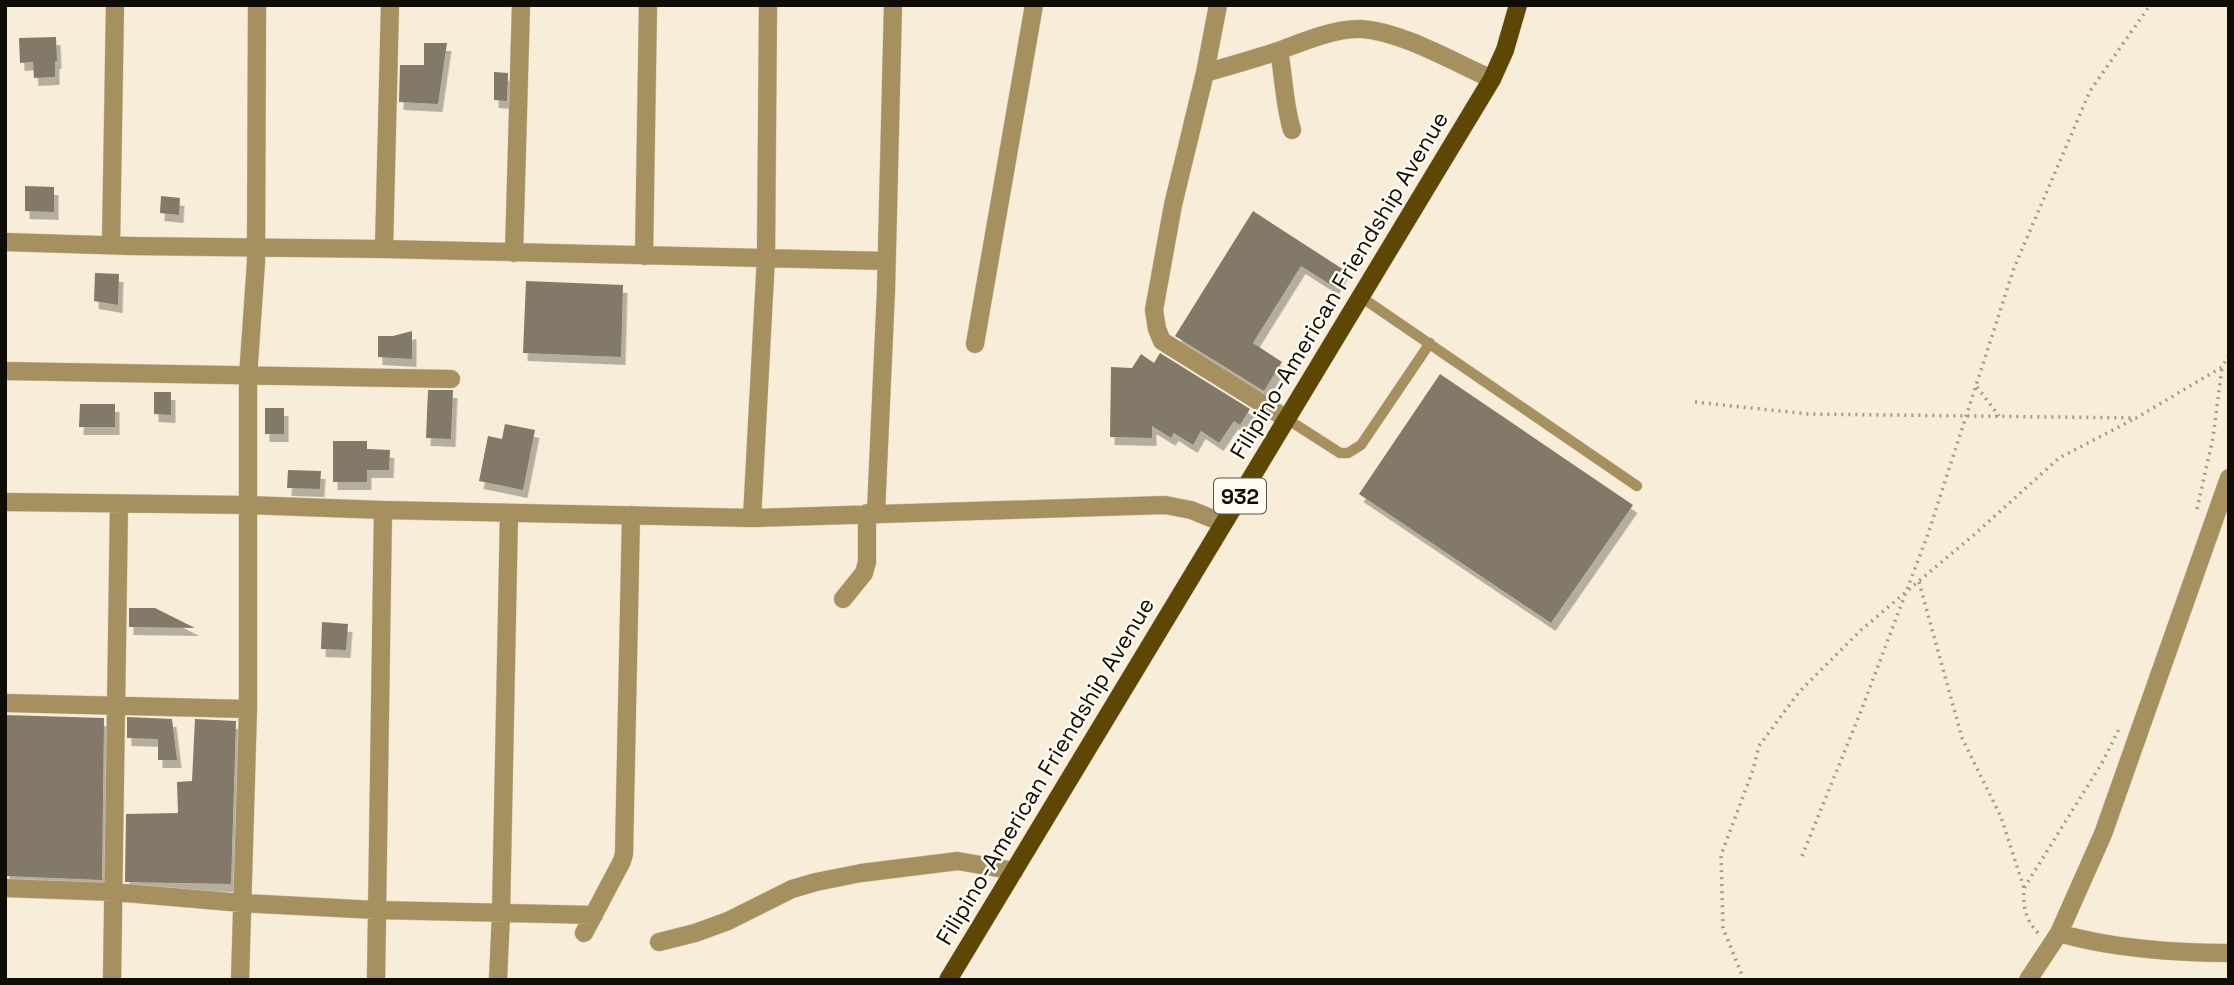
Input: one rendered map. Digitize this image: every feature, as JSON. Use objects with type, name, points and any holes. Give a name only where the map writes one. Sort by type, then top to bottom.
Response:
[{"type":"main road","name":"Filipino-American Friendship Avenue","points":[[948,980],[1492,79],[1505,50],[1518,5]]},
{"type":"street","points":[[111,245],[115,5]]},
{"type":"street","points":[[240,980],[248,709],[248,377],[256,247],[257,5]]},
{"type":"street","points":[[383,249],[390,5]]},
{"type":"street","points":[[514,253],[521,5]]},
{"type":"street","points":[[644,256],[648,5]]},
{"type":"street","points":[[752,518],[766,257],[768,5]]},
{"type":"street","points":[[843,599],[864,573],[867,562],[886,261],[893,5]]},
{"type":"street","points":[[975,344],[1034,5]]},
{"type":"street","points":[[1219,5],[1173,205],[1154,310],[1157,329],[1162,341],[1287,419]]},
{"type":"street","points":[[1205,73],[1279,51],[1307,39],[1359,29],[1382,32],[1492,79]]},
{"type":"street","points":[[1279,51],[1292,130]]},
{"type":"street","points":[[5,242],[886,261]]},
{"type":"street","points":[[5,371],[451,379]]},
{"type":"street","points":[[2028,980],[2059,933],[2104,834],[2229,478]]},
{"type":"street","points":[[5,502],[248,505],[752,518],[1165,505],[1191,510],[1223,523]]},
{"type":"street","points":[[112,980],[119,505]]},
{"type":"street","points":[[376,980],[383,510]]},
{"type":"street","points":[[498,980],[509,513]]},
{"type":"street","points":[[584,933],[624,854],[632,515]]},
{"type":"street","points":[[5,703],[248,709]]},
{"type":"street","points":[[659,942],[717,925],[792,889],[816,882],[873,871],[958,861],[1014,870]]},
{"type":"street","points":[[5,888],[114,892],[242,903],[376,910],[594,915]]},
{"type":"street","points":[[2059,933],[2087,942],[2229,953]]},
{"type":"lane","points":[[1361,297],[1637,486]]},
{"type":"lane","points":[[1287,419],[1340,453],[1355,450],[1430,344]]},
{"type":"path","points":[[1802,856],[1928,534],[2014,268],[2090,91],[2150,5]]},
{"type":"path","points":[[2196,513],[2213,438],[2222,367],[2229,355]]},
{"type":"path","points":[[1744,980],[1723,928],[1721,855],[1753,770],[1759,746],[1799,692],[1861,631],[2059,457],[2170,400],[2222,367]]},
{"type":"path","points":[[1976,386],[1999,416]]},
{"type":"path","points":[[1695,402],[1808,414],[2136,418]]},
{"type":"path","points":[[1919,582],[1962,738],[2001,817],[2024,888],[2023,908],[2030,925],[2042,937],[2059,933]]},
{"type":"path","points":[[2024,888],[2102,763],[2120,726]]},
{"type":"building","points":[[56,37],[55,77],[34,78],[33,62],[20,63],[19,38]]},
{"type":"building","points":[[424,43],[447,43],[438,104],[399,102],[400,65],[424,65]]},
{"type":"building","points":[[494,72],[508,73],[507,101],[494,100]]},
{"type":"building","points":[[25,186],[54,187],[54,212],[25,211]]},
{"type":"building","points":[[161,196],[180,198],[179,215],[160,213]]},
{"type":"building","points":[[1253,211],[1344,270],[1334,287],[1301,266],[1253,343],[1282,362],[1264,391],[1175,336]]},
{"type":"building","points":[[95,273],[119,274],[118,305],[94,301]]},
{"type":"building","points":[[526,281],[623,285],[621,357],[523,353]]},
{"type":"building","points":[[412,331],[412,359],[378,357],[378,336],[393,336]]},
{"type":"building","points":[[1160,353],[1250,409],[1240,425],[1234,421],[1219,443],[1201,431],[1193,445],[1174,433],[1171,438],[1152,426],[1152,438],[1110,437],[1111,367],[1132,368],[1141,354],[1154,363]]},
{"type":"building","points":[[1440,374],[1633,505],[1551,623],[1359,494]]},
{"type":"building","points":[[428,390],[453,390],[451,439],[426,438]]},
{"type":"building","points":[[154,392],[171,392],[171,415],[154,414]]},
{"type":"building","points":[[80,404],[115,404],[115,427],[79,427]]},
{"type":"building","points":[[265,408],[284,408],[284,434],[265,434]]},
{"type":"building","points":[[505,424],[535,430],[523,490],[479,481],[488,436],[502,439]]},
{"type":"building","points":[[333,441],[367,441],[367,449],[390,450],[389,470],[367,470],[367,482],[333,482]]},
{"type":"building","points":[[288,470],[321,471],[320,489],[287,488]]},
{"type":"building","points":[[129,608],[155,608],[195,628],[129,627]]},
{"type":"building","points":[[322,622],[348,624],[346,650],[321,649]]},
{"type":"building","points":[[5,715],[104,718],[102,880],[5,876]]},
{"type":"building","points":[[127,717],[172,719],[177,760],[158,760],[158,739],[127,738]]},
{"type":"building","points":[[195,719],[236,721],[231,884],[125,882],[126,814],[178,813],[177,782],[192,781]]}]
